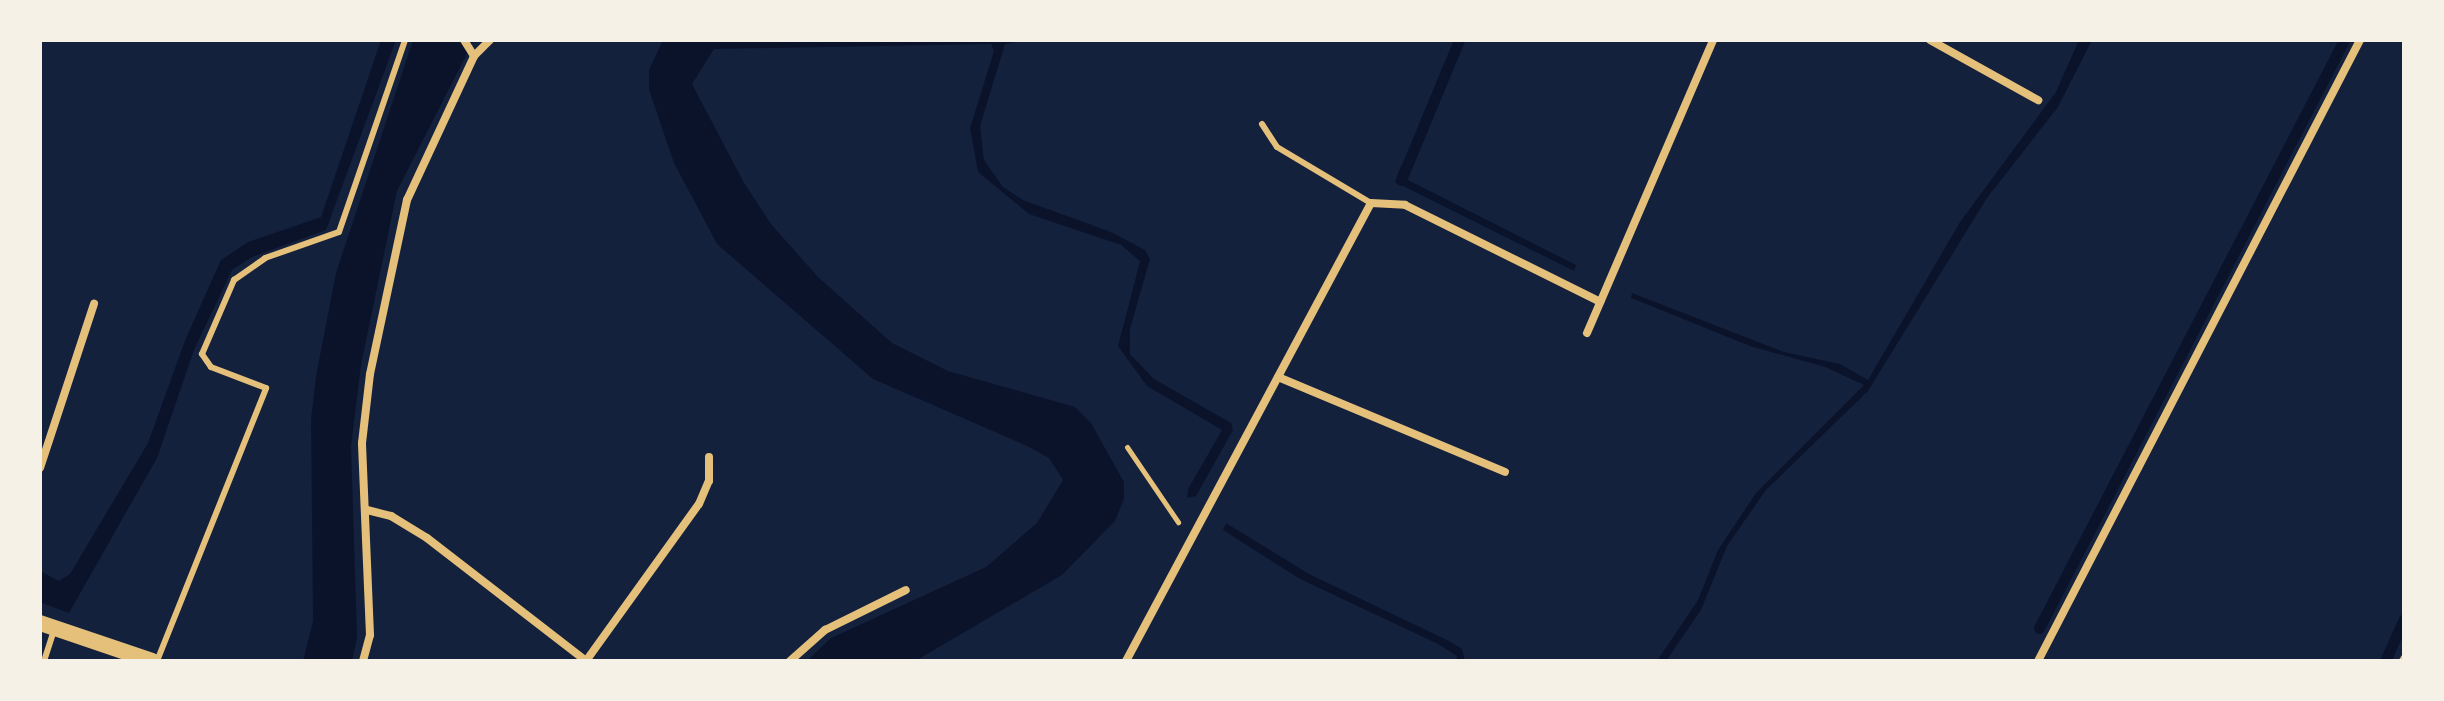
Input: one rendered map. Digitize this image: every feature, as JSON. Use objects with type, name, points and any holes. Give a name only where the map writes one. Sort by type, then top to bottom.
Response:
[{"type":"main road","points":[[48,626],[154,661]]},
{"type":"street","points":[[464,40],[473,54]]},
{"type":"street","points":[[363,661],[370,635],[362,443],[370,374],[407,200],[473,54],[490,40]]},
{"type":"street","points":[[1587,333],[1713,40]]},
{"type":"street","points":[[1930,40],[2038,100]]},
{"type":"street","points":[[2038,661],[2360,40]]},
{"type":"street","points":[[1126,661],[1371,203],[1405,205],[1600,302]]},
{"type":"street","points":[[40,468],[94,304]]},
{"type":"street","points":[[1278,377],[1505,472]]},
{"type":"street","points":[[367,510],[391,516],[427,538],[586,661],[699,504],[709,481],[709,457]]},
{"type":"street","points":[[790,661],[825,630],[906,590]]},
{"type":"lane","points":[[154,661],[266,388],[211,367],[202,354],[234,280],[265,258],[339,232],[405,40]]},
{"type":"lane","points":[[1262,124],[1277,147],[1371,203]]},
{"type":"lane","points":[[44,661],[48,626]]},
{"type":"path","points":[[1127,447],[1190,539]]},
{"type":"water","points":[[381,40],[396,40],[326,230],[252,257],[232,270],[194,350],[157,458],[69,613],[42,603],[40,571],[59,581],[70,574],[148,443],[186,338],[221,260],[248,242],[321,217]]},
{"type":"water","points":[[413,40],[474,40],[397,191],[361,365],[351,446],[357,638],[352,661],[303,661],[313,621],[311,419],[316,376],[336,273]]},
{"type":"water","points":[[663,40],[1028,40],[1005,44],[980,126],[984,160],[1003,187],[1023,200],[1111,232],[1145,250],[1150,259],[1130,329],[1130,354],[1154,379],[1231,423],[1233,430],[1196,496],[1187,498],[1188,489],[1222,430],[1147,386],[1118,346],[1140,261],[1121,245],[1029,214],[978,172],[970,128],[994,51],[991,44],[714,49],[692,84],[743,181],[771,224],[818,277],[892,343],[948,371],[1075,407],[1091,423],[1124,482],[1124,499],[1115,521],[1062,575],[915,661],[807,661],[831,638],[986,567],[1037,523],[1063,480],[1049,458],[1027,446],[873,379],[717,244],[674,163],[649,90],[649,70]]},
{"type":"water","points":[[2079,40],[2092,40],[2058,107],[1987,198],[1868,391],[1766,490],[1727,546],[1701,610],[1666,661],[1657,661],[1698,600],[1718,550],[1756,493],[1864,385],[1825,367],[1750,346],[1631,298],[1632,293],[1784,352],[1840,364],[1868,380],[1960,222],[2056,92]]},
{"type":"water","points":[[1401,166],[1409,170],[1406,179],[1576,265],[1574,271],[1395,182]]},
{"type":"water","points":[[1226,523],[1309,574],[1449,641],[1462,649],[1465,661],[1456,661],[1457,656],[1438,644],[1300,579],[1223,530]]},
{"type":"waterway","points":[[1401,180],[1459,40]]},
{"type":"waterway","points":[[2039,628],[2344,40]]},
{"type":"waterway","points":[[2385,661],[2404,619]]}]
